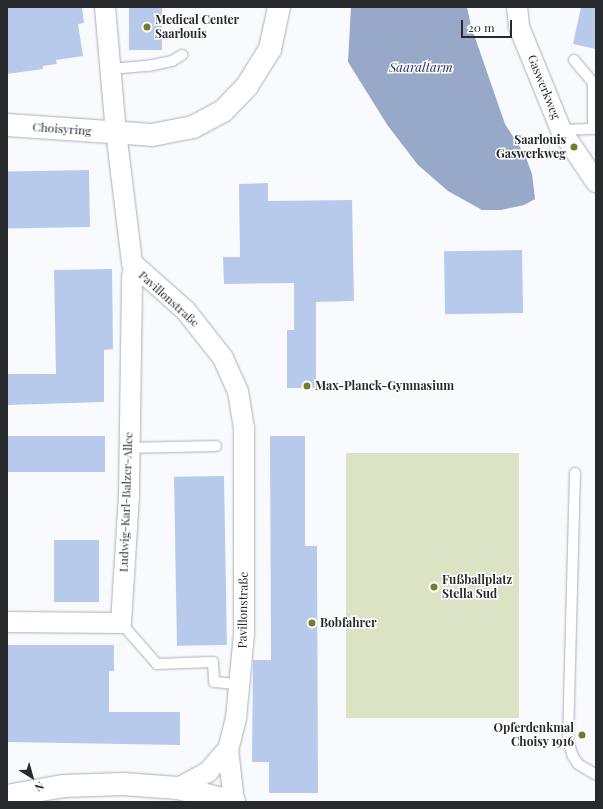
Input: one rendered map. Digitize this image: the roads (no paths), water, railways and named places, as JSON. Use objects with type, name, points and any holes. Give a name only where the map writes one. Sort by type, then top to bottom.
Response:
[{"type":"street","name":"Pavillonstraße","points":[[105,7],[116,132],[134,267],[186,311],[206,333],[223,358],[238,391],[244,427],[244,634],[236,718],[228,749],[227,800]]},
{"type":"street","name":"Choisyring","points":[[7,125],[152,134],[193,127],[223,111],[247,86],[270,49],[279,7]]},
{"type":"street","name":"Gaswerkweg","points":[[517,7],[519,27],[561,130],[596,182]]},
{"type":"street","name":"Ludwig-Karl-Balzer-Allee","points":[[121,623],[129,496],[132,278],[134,267]]},
{"type":"street","points":[[7,622],[121,623]]},
{"type":"street","name":"Pavillonstraße","points":[[178,788],[208,772],[228,749]]},
{"type":"street","points":[[14,797],[64,786],[123,784],[178,788],[227,800]]},
{"type":"lane","points":[[110,69],[148,66],[172,61],[182,54]]},
{"type":"lane","points":[[561,130],[595,129],[593,83],[574,60]]},
{"type":"lane","points":[[129,448],[216,446]]},
{"type":"lane","points":[[575,473],[568,741],[573,756],[578,764],[596,775]]},
{"type":"lane","points":[[121,623],[157,664],[213,662],[214,682],[239,684]]},
{"type":"water","name":"Saaraltarm","points":[[351,7],[467,7],[471,26],[505,124],[525,155],[532,174],[535,199],[524,205],[501,210],[482,210],[448,191],[418,165],[388,126],[348,62]]},
{"type":"place","name":"Medical Center Saarlouis","points":[[147,27]]},
{"type":"place","name":"Saarlouis Gaswerkweg","points":[[574,147]]},
{"type":"place","name":"Max-Planck-Gymnasium","points":[[307,386]]},
{"type":"place","name":"Fußballplatz Stella Sud","points":[[434,587]]},
{"type":"place","name":"Bobfahrer","points":[[312,623]]},
{"type":"place","name":"Opferdenkmal Choisy 1916","points":[[582,735]]}]
